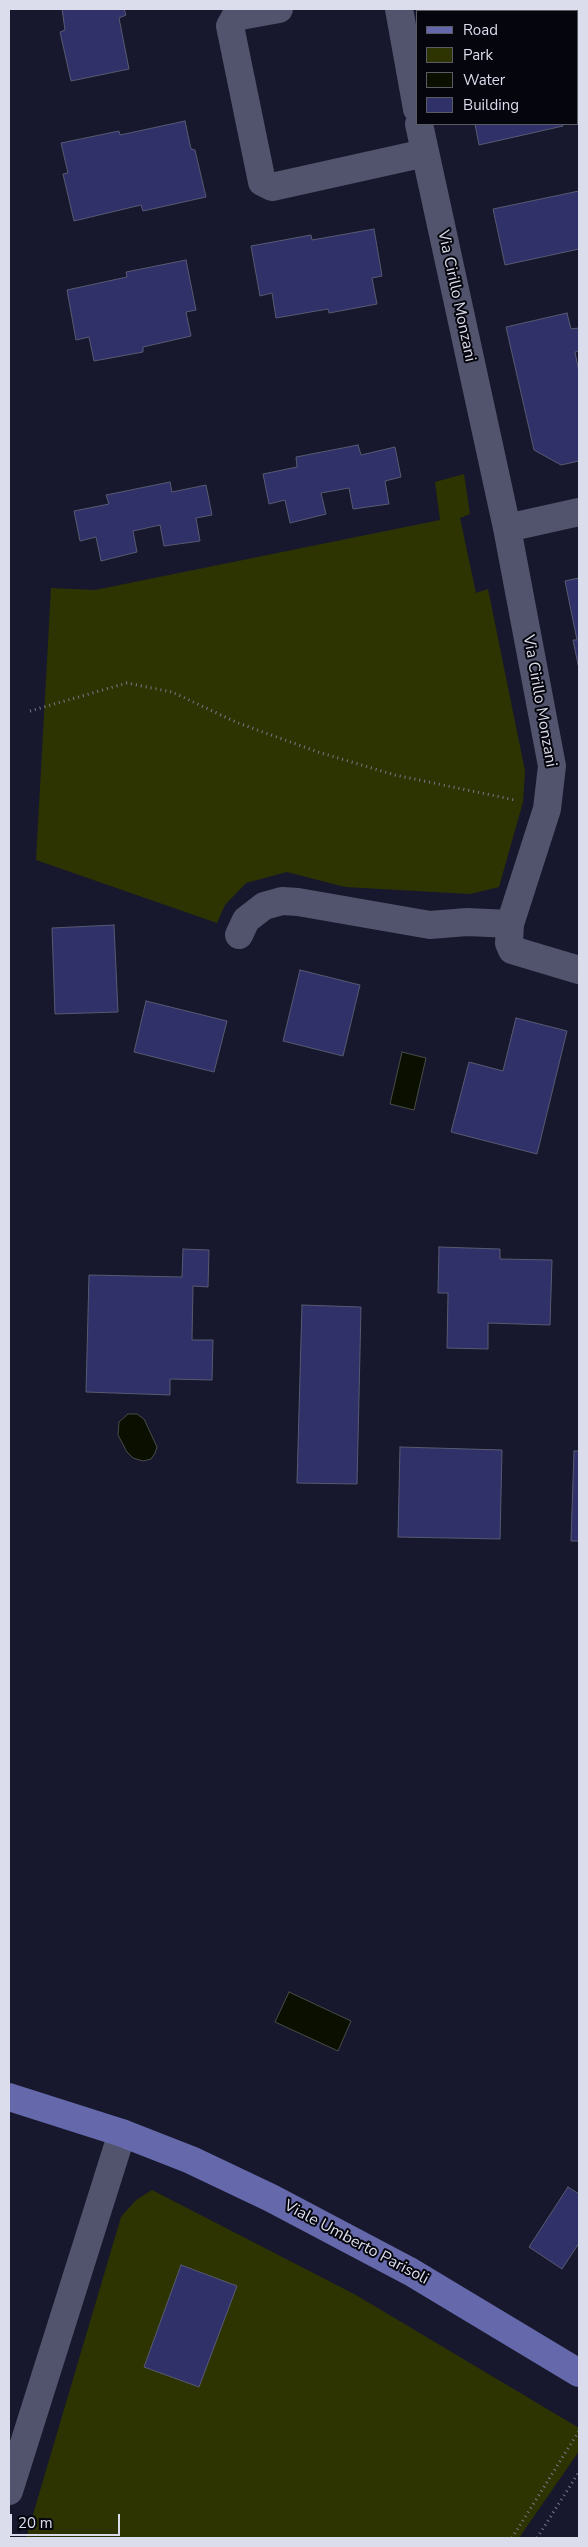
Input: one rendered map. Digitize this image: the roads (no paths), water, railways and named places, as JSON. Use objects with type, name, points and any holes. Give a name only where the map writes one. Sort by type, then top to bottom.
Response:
[{"type":"main road","name":"Viale Umberto Parisoli","points":[[9,2097],[122,2133],[191,2160],[343,2234],[411,2272],[579,2373]]},
{"type":"street","points":[[279,9],[235,17],[230,26],[262,182],[272,187],[425,152]]},
{"type":"street","points":[[398,9],[416,104]]},
{"type":"street","name":"Via Cirillo Monzani","points":[[420,125],[507,528],[552,766],[547,808],[510,924],[508,943],[512,950],[579,970]]},
{"type":"street","points":[[507,528],[579,512]]},
{"type":"street","points":[[239,935],[246,920],[264,906],[282,901],[298,902],[430,925],[467,922],[510,924]]},
{"type":"street","points":[[9,2491],[122,2133]]},
{"type":"water","points":[[402,1052],[426,1058],[414,1110],[390,1104]]},
{"type":"water","points":[[128,1414],[137,1414],[144,1419],[157,1447],[151,1459],[143,1461],[133,1458],[127,1452],[118,1435],[119,1422]]},
{"type":"water","points":[[289,1992],[351,2021],[338,2051],[275,2022]]}]
